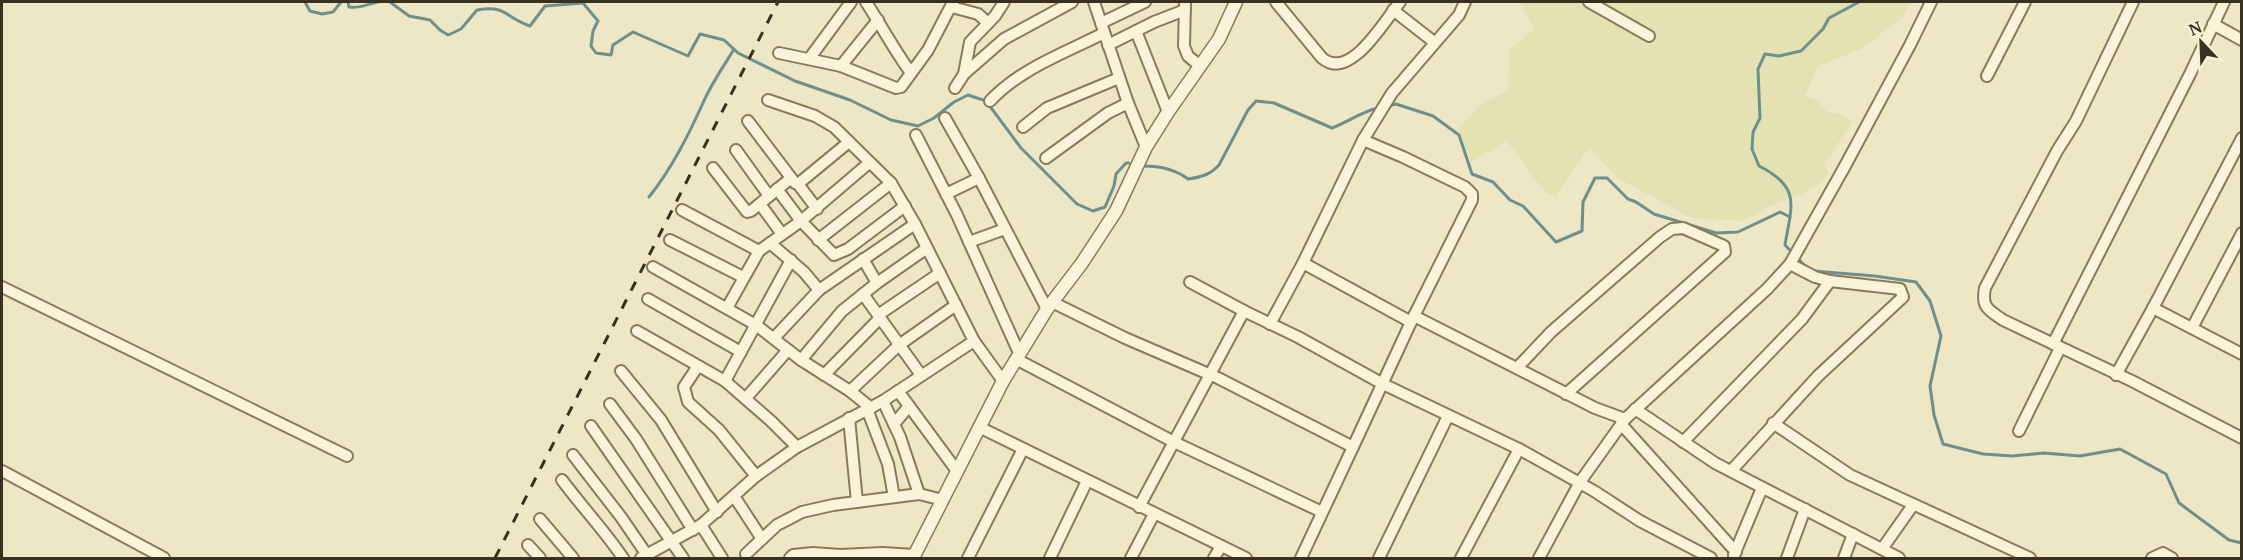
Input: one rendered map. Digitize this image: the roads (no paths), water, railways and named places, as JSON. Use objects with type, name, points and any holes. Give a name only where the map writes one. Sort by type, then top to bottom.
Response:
[{"type":"street","points":[[809,59],[851,2]]},
{"type":"street","points":[[866,2],[893,48],[911,73]]},
{"type":"street","points":[[964,74],[970,42],[1004,2]]},
{"type":"street","points":[[955,88],[964,74],[1004,39],[1072,2]]},
{"type":"street","points":[[1094,2],[1119,78],[1146,147]]},
{"type":"street","points":[[990,100],[1003,87],[1028,70],[1145,2]]},
{"type":"street","points":[[790,558],[798,554],[839,557],[883,553],[913,557],[1017,356],[1116,212],[1146,147],[1219,39],[1236,2]]},
{"type":"street","points":[[1276,2],[1322,58],[1335,65],[1346,62],[1358,54],[1396,6],[1434,42]]},
{"type":"street","points":[[1270,324],[1363,141],[1392,93],[1459,15],[1465,2]]},
{"type":"street","points":[[1589,2],[1649,36]]},
{"type":"street","points":[[1539,558],[1580,482],[1623,422],[1767,289],[1792,261],[1910,45],[1931,2]]},
{"type":"street","points":[[1987,76],[2025,2]]},
{"type":"street","points":[[2133,2],[2076,121],[2057,151],[1985,288],[1983,298],[1986,308],[2003,320],[2191,410],[2241,438]]},
{"type":"street","points":[[2019,431],[2056,346],[2224,2]]},
{"type":"street","points":[[779,53],[841,66],[896,88],[904,85],[928,50],[952,4],[978,14],[988,23]]},
{"type":"street","points":[[1108,45],[1185,6],[1184,46],[1188,56],[1200,66]]},
{"type":"street","points":[[841,66],[878,20]]},
{"type":"street","points":[[2213,24],[2241,39]]},
{"type":"street","points":[[1136,30],[1168,112]]},
{"type":"street","points":[[1023,127],[1047,108],[1119,78]]},
{"type":"street","points":[[768,100],[815,116],[834,128],[891,183],[915,224],[974,341],[1003,381]]},
{"type":"street","points":[[1046,158],[1108,113],[1128,103]]},
{"type":"street","points":[[945,118],[1050,306],[1209,374],[1353,447]]},
{"type":"street","points":[[748,121],[817,209]]},
{"type":"street","points":[[916,135],[969,242],[1017,356],[1174,442],[1322,512]]},
{"type":"street","points":[[2116,375],[2241,138]]},
{"type":"street","points":[[1301,558],[1413,319],[1472,200],[1472,194],[1465,187],[1403,157],[1363,141]]},
{"type":"street","points":[[713,168],[747,212],[849,142]]},
{"type":"street","points":[[736,150],[769,196],[801,221],[831,254],[839,254],[905,206]]},
{"type":"street","points":[[727,308],[759,251],[817,209],[869,163]]},
{"type":"street","points":[[946,194],[979,178]]},
{"type":"street","points":[[818,240],[891,183]]},
{"type":"street","points":[[769,196],[782,234]]},
{"type":"street","points":[[682,210],[759,251]]},
{"type":"street","points":[[774,338],[819,290],[915,224]]},
{"type":"street","points":[[1517,368],[1551,332],[1672,229],[1683,228],[1724,246],[1725,252],[1566,394]]},
{"type":"street","points":[[969,242],[1005,229]]},
{"type":"street","points":[[2192,328],[2241,233]]},
{"type":"street","points":[[670,240],[743,277]]},
{"type":"street","points":[[770,243],[791,260],[819,290]]},
{"type":"street","points":[[801,360],[842,311],[927,248]]},
{"type":"street","points":[[863,259],[877,283]]},
{"type":"street","points":[[724,381],[791,260]]},
{"type":"street","points":[[1731,471],[1773,423],[1835,360],[1903,297],[1900,289],[1844,284],[1815,277],[1792,261]]},
{"type":"street","points":[[1303,263],[1623,422],[1734,555],[1762,488]]},
{"type":"street","points":[[653,267],[756,325],[801,360],[850,391],[869,409],[888,464],[894,497]]},
{"type":"street","points":[[824,375],[879,316],[940,273]]},
{"type":"street","points":[[1683,442],[1802,319],[1830,281]]},
{"type":"street","points":[[1190,282],[1298,337],[1383,384],[1519,449],[1580,482],[1640,520],[1711,558]]},
{"type":"street","points":[[2,287],[347,456]]},
{"type":"street","points":[[863,294],[921,375]]},
{"type":"street","points":[[648,299],[741,352]]},
{"type":"street","points":[[850,391],[899,345],[956,305]]},
{"type":"street","points":[[2153,308],[2241,354]]},
{"type":"street","points":[[1139,507],[1244,311]]},
{"type":"street","points":[[637,331],[724,381],[746,398],[797,447]]},
{"type":"street","points":[[573,455],[621,517],[644,557],[697,527],[756,476],[797,447],[884,401],[974,341]]},
{"type":"street","points":[[746,398],[789,350]]},
{"type":"street","points":[[698,366],[684,387],[688,402],[719,430],[756,476]]},
{"type":"street","points":[[621,371],[661,420],[717,512]]},
{"type":"street","points":[[898,391],[957,471]]},
{"type":"street","points":[[884,401],[915,477],[919,494]]},
{"type":"street","points":[[610,404],[697,527],[722,558]]},
{"type":"street","points":[[894,424],[909,406]]},
{"type":"street","points":[[1635,409],[1715,463],[1899,558]]},
{"type":"street","points":[[1379,558],[1448,416]]},
{"type":"street","points":[[849,418],[857,502]]},
{"type":"street","points":[[1773,423],[1850,475],[2030,558]]},
{"type":"street","points":[[591,426],[683,558]]},
{"type":"street","points":[[979,427],[1246,558]]},
{"type":"street","points":[[968,558],[1023,449]]},
{"type":"street","points":[[1461,558],[1519,449]]},
{"type":"street","points":[[2,471],[164,558]]},
{"type":"street","points":[[562,480],[623,558]]},
{"type":"street","points":[[1050,558],[1087,481]]},
{"type":"street","points":[[746,554],[777,525],[802,512],[833,505],[919,494],[943,500]]},
{"type":"street","points":[[734,496],[762,539]]},
{"type":"street","points":[[1882,549],[1913,505]]},
{"type":"street","points":[[1787,558],[1805,509]]},
{"type":"street","points":[[1131,558],[1154,514]]},
{"type":"street","points":[[540,519],[573,558]]},
{"type":"street","points":[[1844,558],[1853,534]]},
{"type":"street","points":[[528,545],[540,558]]},
{"type":"street","points":[[1214,558],[1221,546]]},
{"type":"street","points":[[2152,558],[2163,553],[2172,558]]},
{"type":"waterway","points":[[305,2],[310,11],[322,14],[333,12],[341,2]]},
{"type":"waterway","points":[[348,2],[349,7],[360,7],[378,2]]},
{"type":"waterway","points":[[390,2],[409,16],[430,20],[448,35],[461,29],[477,10],[500,10],[530,26],[545,6],[583,3],[598,21],[593,31],[591,46],[596,53],[611,55],[613,45],[633,32],[688,56],[700,34],[724,40],[738,53],[795,81],[850,100],[891,120],[918,126],[968,95],[986,101],[1021,148],[1077,204],[1093,211],[1105,207],[1114,186],[1116,174],[1126,163],[1129,163]]},
{"type":"waterway","points":[[1806,267],[1785,245],[1791,208],[1788,189],[1782,181],[1759,166],[1752,149],[1753,132],[1760,118],[1758,69],[1765,54],[1779,56],[1801,51],[1823,29],[1829,18],[1859,2]]},
{"type":"waterway","points":[[649,197],[679,152],[710,89],[734,49]]},
{"type":"waterway","points":[[1143,166],[1167,169],[1188,179],[1209,173],[1219,165],[1248,110],[1256,101],[1274,103],[1332,128],[1378,108]]},
{"type":"waterway","points":[[1387,106],[1396,104],[1433,116],[1459,135],[1472,174],[1493,182],[1510,200],[1523,206],[1556,242],[1582,231],[1583,202],[1595,178],[1607,178],[1628,199],[1654,214],[1716,233],[1738,232],[1780,212],[1790,217]]},
{"type":"waterway","points":[[1813,271],[1916,282],[1930,301],[1941,336],[1930,386],[1934,415],[1943,444],[1983,454],[2012,456],[2044,453],[2080,456],[2120,449],[2166,474],[2179,503],[2229,540],[2242,543]]},
{"type":"railway","points":[[495,558],[778,2]]}]
